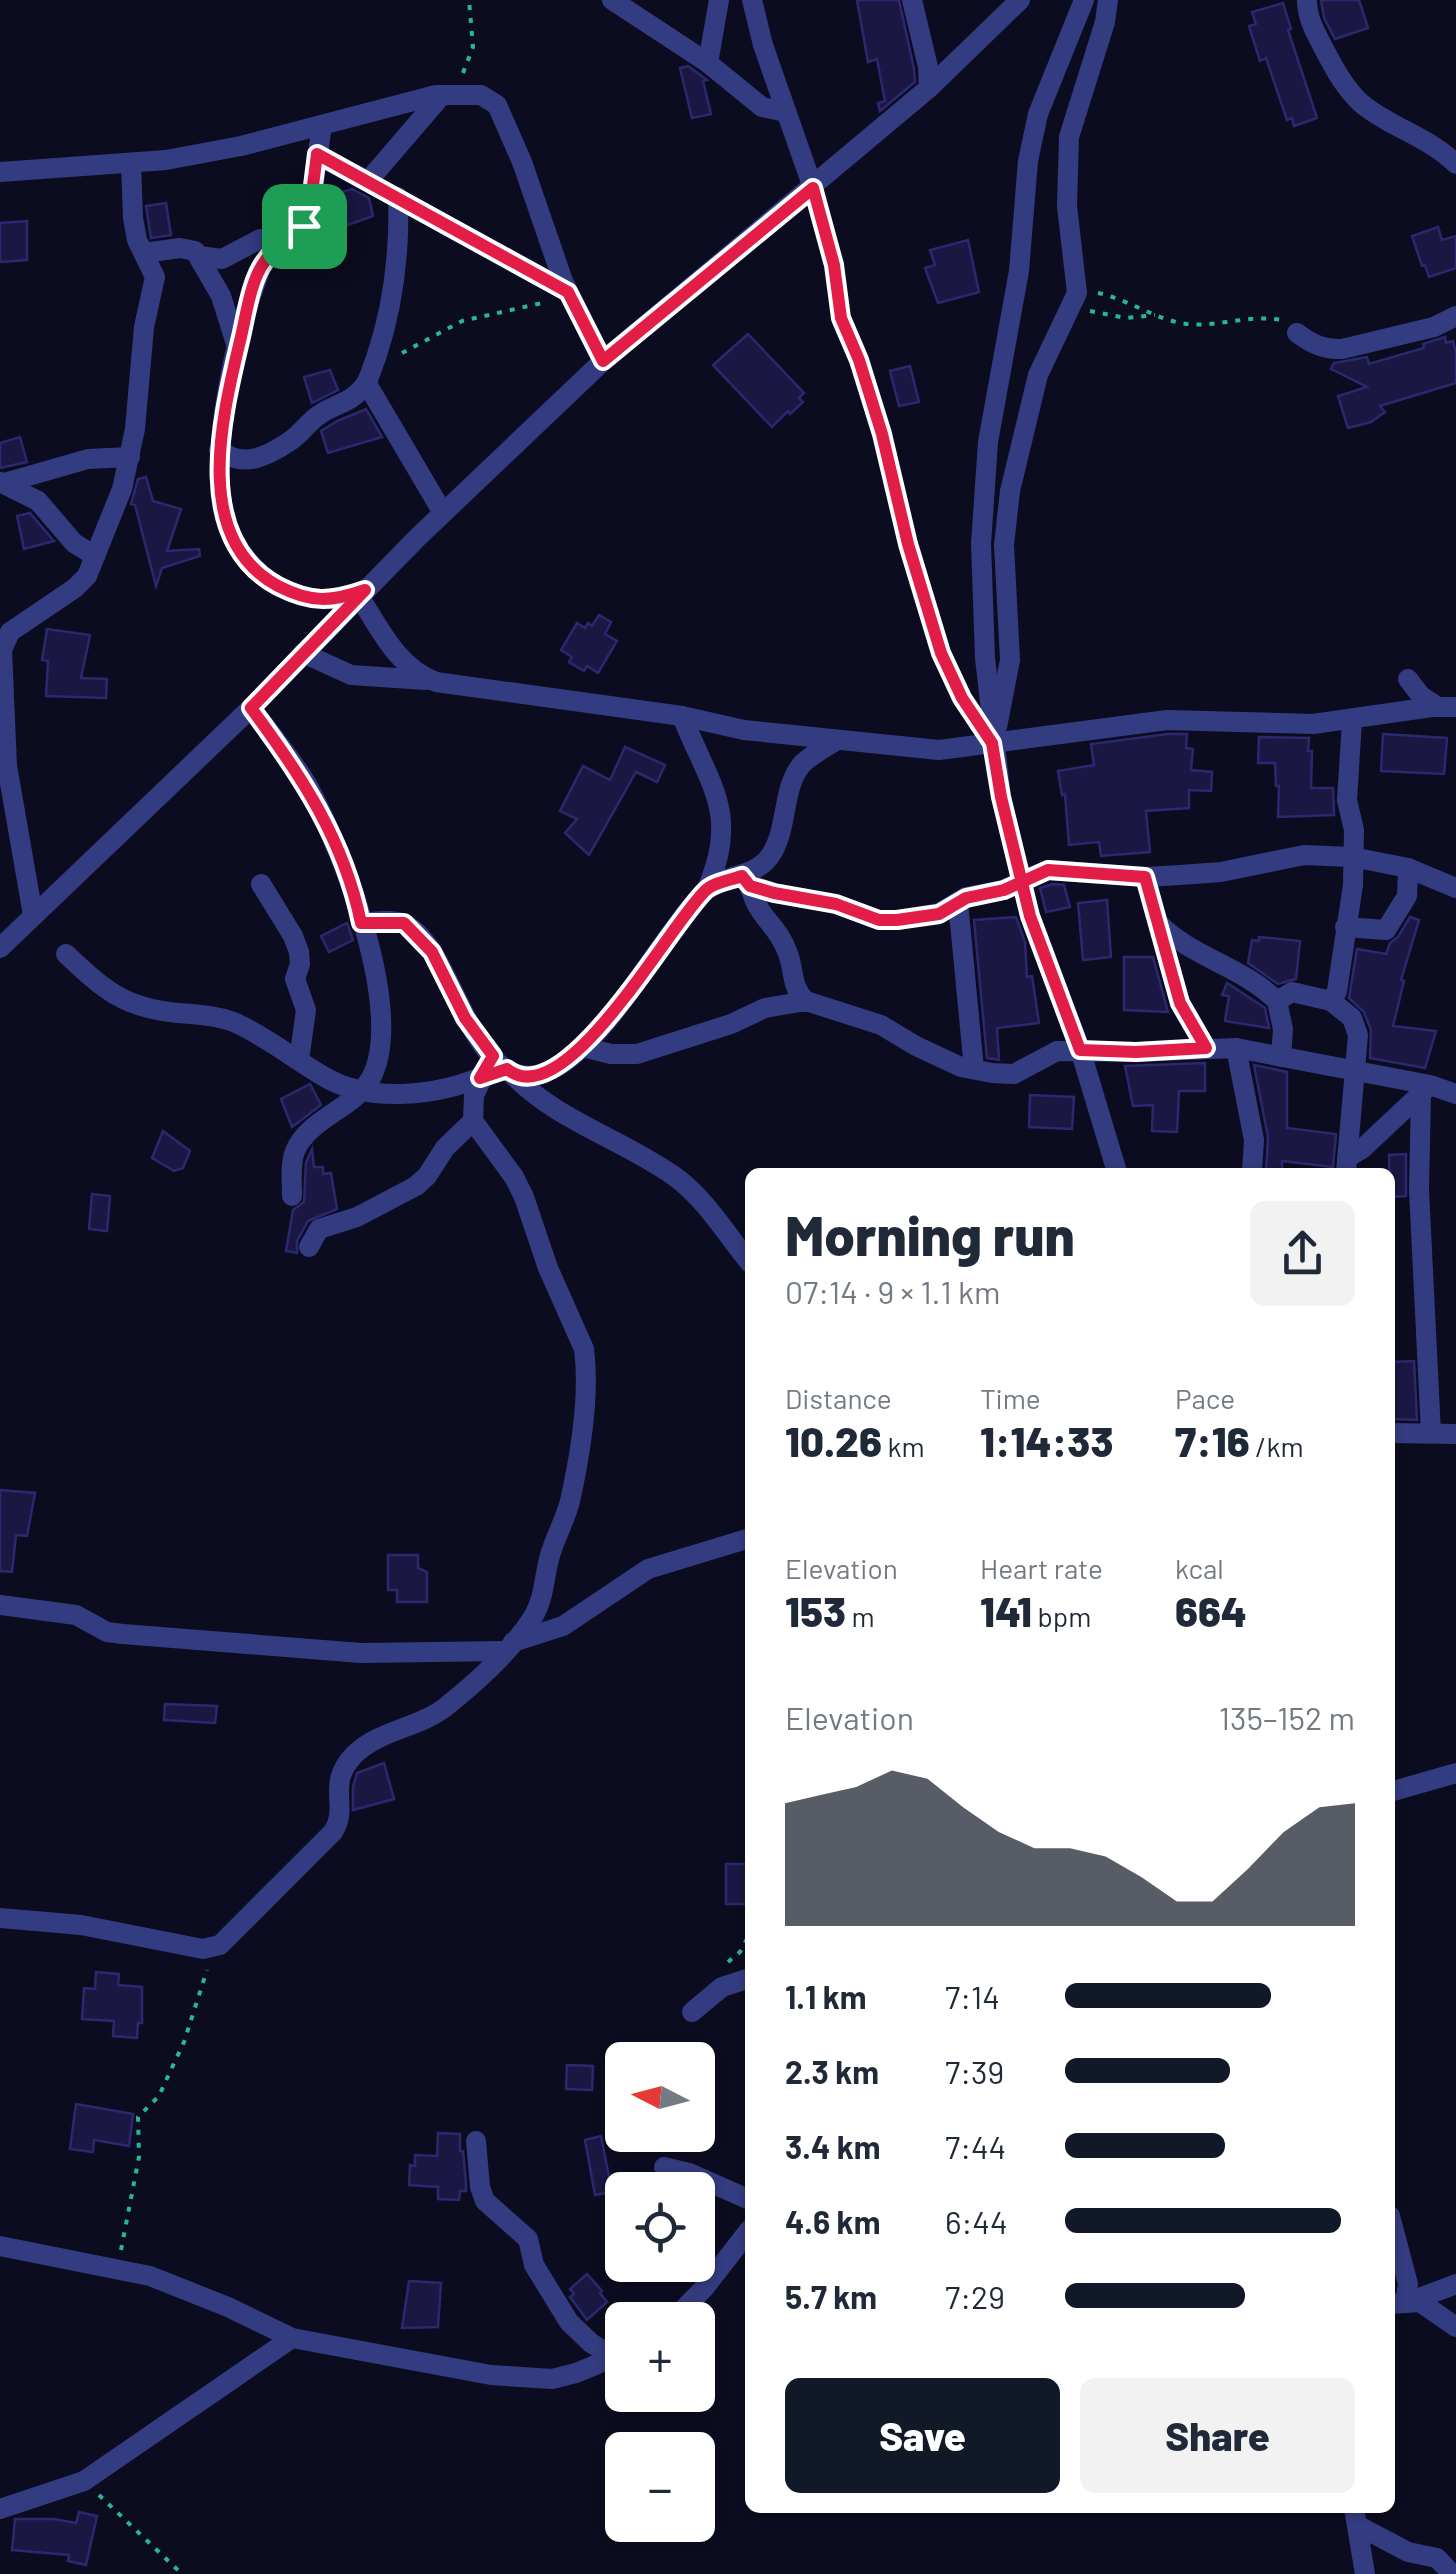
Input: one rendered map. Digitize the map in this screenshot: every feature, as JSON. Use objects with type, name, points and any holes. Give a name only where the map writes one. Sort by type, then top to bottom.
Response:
[{"type":"street","points":[[708,62],[719,0]]},
{"type":"street","points":[[752,0],[763,46],[813,188]]},
{"type":"street","points":[[912,0],[928,67],[929,88]]},
{"type":"street","points":[[0,948],[251,708],[443,513],[603,361],[929,88],[1020,0]]},
{"type":"street","points":[[1084,0],[1035,130],[1028,162],[1019,271],[988,442],[981,544],[985,658],[1001,797],[1030,916],[1080,1050],[1116,1168]]},
{"type":"street","points":[[992,743],[1010,660],[1004,545],[1010,490],[1038,375],[1078,286],[1067,206],[1070,137],[1108,0]]},
{"type":"street","points":[[1307,0],[1311,25],[1352,94],[1376,114],[1441,149],[1456,164]]},
{"type":"street","points":[[623,2],[708,62],[762,107],[786,112]]},
{"type":"street","points":[[368,181],[439,95]]},
{"type":"street","points":[[0,172],[131,164],[240,146],[439,95],[481,95],[497,105],[522,162],[570,296],[603,361]]},
{"type":"street","points":[[322,125],[309,217],[263,263],[238,349],[220,450],[224,516],[247,560],[262,576],[282,588],[331,602],[362,593]]},
{"type":"street","points":[[317,154],[570,296]]},
{"type":"street","points":[[33,915],[7,766],[1,648],[10,632],[88,576],[115,514],[130,457],[138,364],[154,277],[133,218],[131,164]]},
{"type":"street","points":[[220,450],[226,456],[248,459],[269,455],[300,434],[319,414],[349,401],[368,379],[384,336],[396,278],[400,244],[398,197]]},
{"type":"street","points":[[199,256],[222,258],[260,239],[285,241]]},
{"type":"street","points":[[144,253],[189,248],[199,256],[222,296],[238,349]]},
{"type":"street","points":[[1298,332],[1313,344],[1329,350],[1342,349],[1434,327],[1456,316]]},
{"type":"street","points":[[368,379],[443,513]]},
{"type":"street","points":[[2,483],[88,459],[130,457]]},
{"type":"street","points":[[2,483],[38,501],[74,543],[95,556]]},
{"type":"street","points":[[362,593],[398,656],[420,676],[436,682]]},
{"type":"street","points":[[303,653],[352,675],[436,682],[682,716],[744,730],[834,742],[939,750],[1167,720],[1284,725],[1352,721],[1447,706]]},
{"type":"street","points":[[1408,679],[1422,696],[1447,706]]},
{"type":"street","points":[[251,708],[306,784],[344,861],[373,966],[382,1029],[375,1068],[362,1090],[311,1129],[299,1144],[292,1164],[292,1196]]},
{"type":"street","points":[[504,1066],[526,1076],[551,1071],[583,1047],[707,889],[722,852],[720,812],[714,787],[682,716]]},
{"type":"street","points":[[1330,1002],[1337,990],[1352,884],[1354,830],[1347,800],[1352,721]]},
{"type":"street","points":[[746,881],[777,844],[796,774],[804,763],[834,742]]},
{"type":"street","points":[[707,889],[746,881],[836,904],[879,920],[939,914],[976,894],[1004,890],[1048,870],[1145,877],[1221,872],[1304,855],[1408,868],[1456,888]]},
{"type":"street","points":[[1346,927],[1386,930],[1407,896],[1408,868]]},
{"type":"street","points":[[1145,877],[1184,1013],[1206,1048]]},
{"type":"street","points":[[746,881],[759,909],[777,928],[790,958],[795,988],[806,1002]]},
{"type":"street","points":[[260,884],[299,952],[296,979],[306,1010],[299,1060]]},
{"type":"street","points":[[958,902],[974,1069]]},
{"type":"street","points":[[361,923],[404,923],[420,936],[465,1018],[504,1066],[545,1104],[677,1178],[703,1203],[745,1257]]},
{"type":"street","points":[[1160,925],[1187,948],[1226,965],[1277,1001],[1283,1029],[1280,1056]]},
{"type":"street","points":[[66,954],[101,988],[127,1003],[236,1022],[324,1078],[362,1090],[419,1092],[480,1078],[504,1066]]},
{"type":"street","points":[[1277,1001],[1292,992],[1330,1002],[1352,1018],[1356,1026],[1346,1168]]},
{"type":"street","points":[[583,1047],[610,1054],[636,1054],[731,1024],[765,1008],[806,1002],[881,1025],[936,1056],[974,1069],[1014,1074],[1057,1051],[1236,1048],[1426,1089],[1455,1091]]},
{"type":"street","points":[[1236,1048],[1254,1140],[1252,1168]]},
{"type":"street","points":[[0,1918],[80,1926],[214,1948],[333,1832],[339,1819],[339,1776],[355,1754],[371,1741],[444,1709],[509,1647],[536,1612],[549,1558],[570,1502],[585,1405],[586,1363],[584,1349],[548,1268],[524,1197],[473,1120],[471,1106],[480,1078]]},
{"type":"street","points":[[1347,1168],[1392,1118],[1426,1089]]},
{"type":"street","points":[[1426,1089],[1419,1190],[1430,1433]]},
{"type":"street","points":[[1351,1118],[1392,1118]]},
{"type":"street","points":[[309,1247],[319,1229],[357,1217],[416,1186],[473,1120]]},
{"type":"street","points":[[1395,1432],[1456,1434]]},
{"type":"street","points":[[0,1605],[76,1615],[107,1632],[361,1654],[509,1647],[562,1626],[648,1569],[745,1540]]},
{"type":"street","points":[[1395,1791],[1456,1773]]},
{"type":"street","points":[[692,2012],[722,1987],[745,1980]]},
{"type":"street","points":[[476,2141],[485,2201],[528,2239],[534,2266],[569,2322],[591,2343],[605,2350]]},
{"type":"street","points":[[664,2168],[689,2174],[745,2198]]},
{"type":"street","points":[[691,2302],[745,2235]]},
{"type":"street","points":[[1395,2235],[1408,2284],[1403,2302]]},
{"type":"street","points":[[0,2246],[150,2276],[292,2338],[528,2379],[552,2379],[605,2361]]},
{"type":"street","points":[[1403,2302],[1456,2284]]},
{"type":"street","points":[[1403,2302],[1428,2305],[1456,2327]]},
{"type":"street","points":[[0,2509],[84,2482],[292,2338]]},
{"type":"street","points":[[1355,2516],[1366,2574]]},
{"type":"street","points":[[1355,2516],[1408,2552],[1437,2558],[1452,2574]]},
{"type":"path","points":[[439,95],[469,64],[473,47],[469,0]]},
{"type":"path","points":[[813,188],[834,265],[841,318],[876,416],[913,562],[941,653],[972,713]]},
{"type":"path","points":[[1075,262],[1096,292],[1133,302],[1178,322],[1211,325],[1276,319],[1286,321],[1298,332]]},
{"type":"path","points":[[368,379],[415,344],[462,321],[570,296]]},
{"type":"path","points":[[1071,308],[1126,318],[1156,315]]},
{"type":"path","points":[[120,2270],[123,2232],[140,2157],[138,2116],[158,2096],[184,2042],[214,1948]]},
{"type":"path","points":[[84,2482],[182,2574]]},
{"type":"building","points":[[857,0],[899,0],[914,69],[915,82],[880,111],[878,103],[885,101],[877,59],[868,62]]},
{"type":"building","points":[[1321,0],[1359,0],[1368,28],[1335,39],[1324,18]]},
{"type":"building","points":[[1283,3],[1317,118],[1294,126],[1292,118],[1287,120],[1266,58],[1260,61],[1249,26],[1256,24],[1252,12]]},
{"type":"building","points":[[688,66],[707,80],[703,81],[711,114],[692,118],[680,68]]},
{"type":"building","points":[[352,189],[369,198],[373,216],[325,233],[322,222],[326,197]]},
{"type":"building","points":[[166,203],[171,235],[151,238],[146,206]]},
{"type":"building","points":[[27,221],[27,260],[0,262],[0,223]]},
{"type":"building","points":[[1438,227],[1442,240],[1456,236],[1456,268],[1429,277],[1412,236]]},
{"type":"building","points":[[968,240],[979,292],[938,303],[925,268],[935,265],[930,250]]},
{"type":"building","points":[[748,334],[804,393],[799,398],[803,402],[772,427],[713,365]]},
{"type":"building","points":[[1445,337],[1446,343],[1453,341],[1456,353],[1456,383],[1380,406],[1385,412],[1371,422],[1348,428],[1338,396],[1367,387],[1331,369],[1334,363],[1367,357],[1369,364],[1424,348],[1423,344]]},
{"type":"building","points":[[910,366],[919,402],[899,406],[890,371]]},
{"type":"building","points":[[330,370],[338,390],[312,403],[304,377]]},
{"type":"building","points":[[366,409],[382,437],[328,453],[321,431]]},
{"type":"building","points":[[20,437],[27,462],[0,468],[0,443]]},
{"type":"building","points":[[146,477],[153,501],[181,509],[167,551],[199,549],[200,556],[162,568],[156,586],[135,505],[131,504],[138,479]]},
{"type":"building","points":[[30,513],[54,541],[24,549],[17,516]]},
{"type":"building","points":[[599,615],[611,622],[605,634],[617,641],[598,673],[587,666],[584,671],[569,662],[572,657],[561,650],[577,623],[585,628],[588,623],[592,626]]},
{"type":"building","points":[[47,629],[90,635],[81,678],[107,679],[106,698],[46,696],[48,661],[42,660]]},
{"type":"building","points":[[1187,734],[1186,748],[1193,749],[1191,770],[1212,772],[1211,791],[1189,790],[1189,808],[1146,811],[1150,852],[1101,856],[1099,842],[1069,845],[1065,794],[1062,795],[1058,771],[1094,765],[1091,744]]},
{"type":"building","points":[[1383,734],[1447,738],[1444,774],[1381,771]]},
{"type":"building","points":[[1259,737],[1309,738],[1311,788],[1333,788],[1334,815],[1278,817],[1275,763],[1258,763]]},
{"type":"building","points":[[625,747],[665,765],[657,782],[636,772],[589,855],[565,833],[577,819],[560,811],[583,766],[610,780]]},
{"type":"building","points":[[1064,885],[1070,907],[1046,912],[1040,888]]},
{"type":"building","points":[[1107,900],[1111,957],[1083,960],[1078,903]]},
{"type":"building","points":[[1016,917],[1025,942],[1027,977],[1032,976],[1039,1023],[997,1028],[999,1060],[987,1058],[974,920]]},
{"type":"building","points":[[1410,917],[1419,920],[1401,980],[1404,981],[1393,1026],[1436,1031],[1425,1068],[1370,1058],[1371,1030],[1364,1012],[1349,998],[1357,949],[1386,954]]},
{"type":"building","points":[[347,923],[353,940],[329,952],[321,936]]},
{"type":"building","points":[[1259,937],[1300,941],[1296,979],[1278,984],[1248,963],[1252,940],[1259,941]]},
{"type":"building","points":[[1124,957],[1153,957],[1168,1012],[1124,1010]]},
{"type":"building","points":[[1227,983],[1265,1008],[1269,1028],[1225,1021],[1229,996],[1222,995]]},
{"type":"building","points":[[1205,1063],[1205,1091],[1179,1091],[1177,1132],[1152,1131],[1153,1105],[1133,1106],[1125,1066]]},
{"type":"building","points":[[1254,1065],[1287,1072],[1287,1128],[1336,1134],[1333,1167],[1282,1161],[1282,1168],[1266,1168],[1268,1137]]},
{"type":"building","points":[[310,1084],[321,1105],[292,1127],[281,1099]]},
{"type":"building","points":[[1030,1095],[1074,1097],[1072,1129],[1029,1127]]},
{"type":"building","points":[[163,1131],[190,1151],[183,1168],[174,1171],[152,1158]]},
{"type":"building","points":[[312,1149],[314,1167],[323,1167],[323,1174],[331,1173],[337,1209],[308,1221],[297,1241],[297,1253],[286,1251],[293,1210],[304,1202],[306,1163]]},
{"type":"building","points":[[1406,1154],[1406,1196],[1395,1197],[1395,1168],[1389,1168],[1389,1155]]},
{"type":"building","points":[[92,1194],[110,1196],[107,1231],[89,1229]]},
{"type":"building","points":[[1414,1361],[1417,1420],[1395,1419],[1395,1362]]},
{"type":"building","points":[[0,1490],[35,1493],[27,1536],[16,1535],[12,1572],[0,1571]]},
{"type":"building","points":[[388,1555],[418,1555],[418,1568],[427,1572],[427,1602],[397,1602],[397,1590],[388,1590]]},
{"type":"building","points":[[165,1704],[217,1706],[215,1723],[164,1720]]},
{"type":"building","points":[[384,1763],[394,1799],[353,1810],[357,1773]]},
{"type":"building","points":[[726,1864],[745,1864],[745,1904],[726,1904]]},
{"type":"building","points":[[96,1972],[119,1974],[118,1985],[142,1987],[142,2023],[138,2023],[137,2038],[113,2036],[114,2021],[82,2019],[84,1988],[95,1989]]},
{"type":"building","points":[[567,2065],[593,2066],[592,2090],[566,2089]]},
{"type":"building","points":[[76,2104],[133,2114],[129,2146],[94,2140],[93,2152],[70,2149]]},
{"type":"building","points":[[438,2133],[460,2134],[466,2191],[460,2191],[459,2200],[438,2199],[438,2187],[409,2185],[415,2155],[437,2156]]},
{"type":"building","points":[[601,2136],[608,2172],[605,2172],[605,2193],[595,2195],[585,2140]]},
{"type":"building","points":[[587,2274],[607,2302],[587,2320],[570,2297],[574,2294],[570,2289]]},
{"type":"building","points":[[409,2281],[441,2283],[438,2327],[402,2328]]},
{"type":"building","points":[[79,2512],[97,2516],[86,2565],[68,2561],[69,2555],[12,2550],[15,2519],[76,2523]]},
{"type":"route","points":[[304,226],[263,263],[248,309],[220,450],[224,516],[247,560],[262,576],[282,588],[331,602],[365,590],[251,708],[306,784],[324,818],[344,861],[361,923],[404,923],[432,952],[465,1018],[493,1056],[480,1078],[507,1069],[512,1074],[539,1075],[565,1062],[614,1011],[673,928],[707,889],[742,876],[750,886],[836,904],[879,920],[939,914],[966,898],[1004,890],[1024,881],[1048,870],[1145,877],[1180,1003],[1206,1048],[1080,1050],[1030,916],[1024,881],[1001,797],[992,743],[962,698],[941,653],[890,478],[882,434],[841,318],[834,265],[813,188],[603,361],[568,292],[317,154],[309,217],[304,226]]}]
